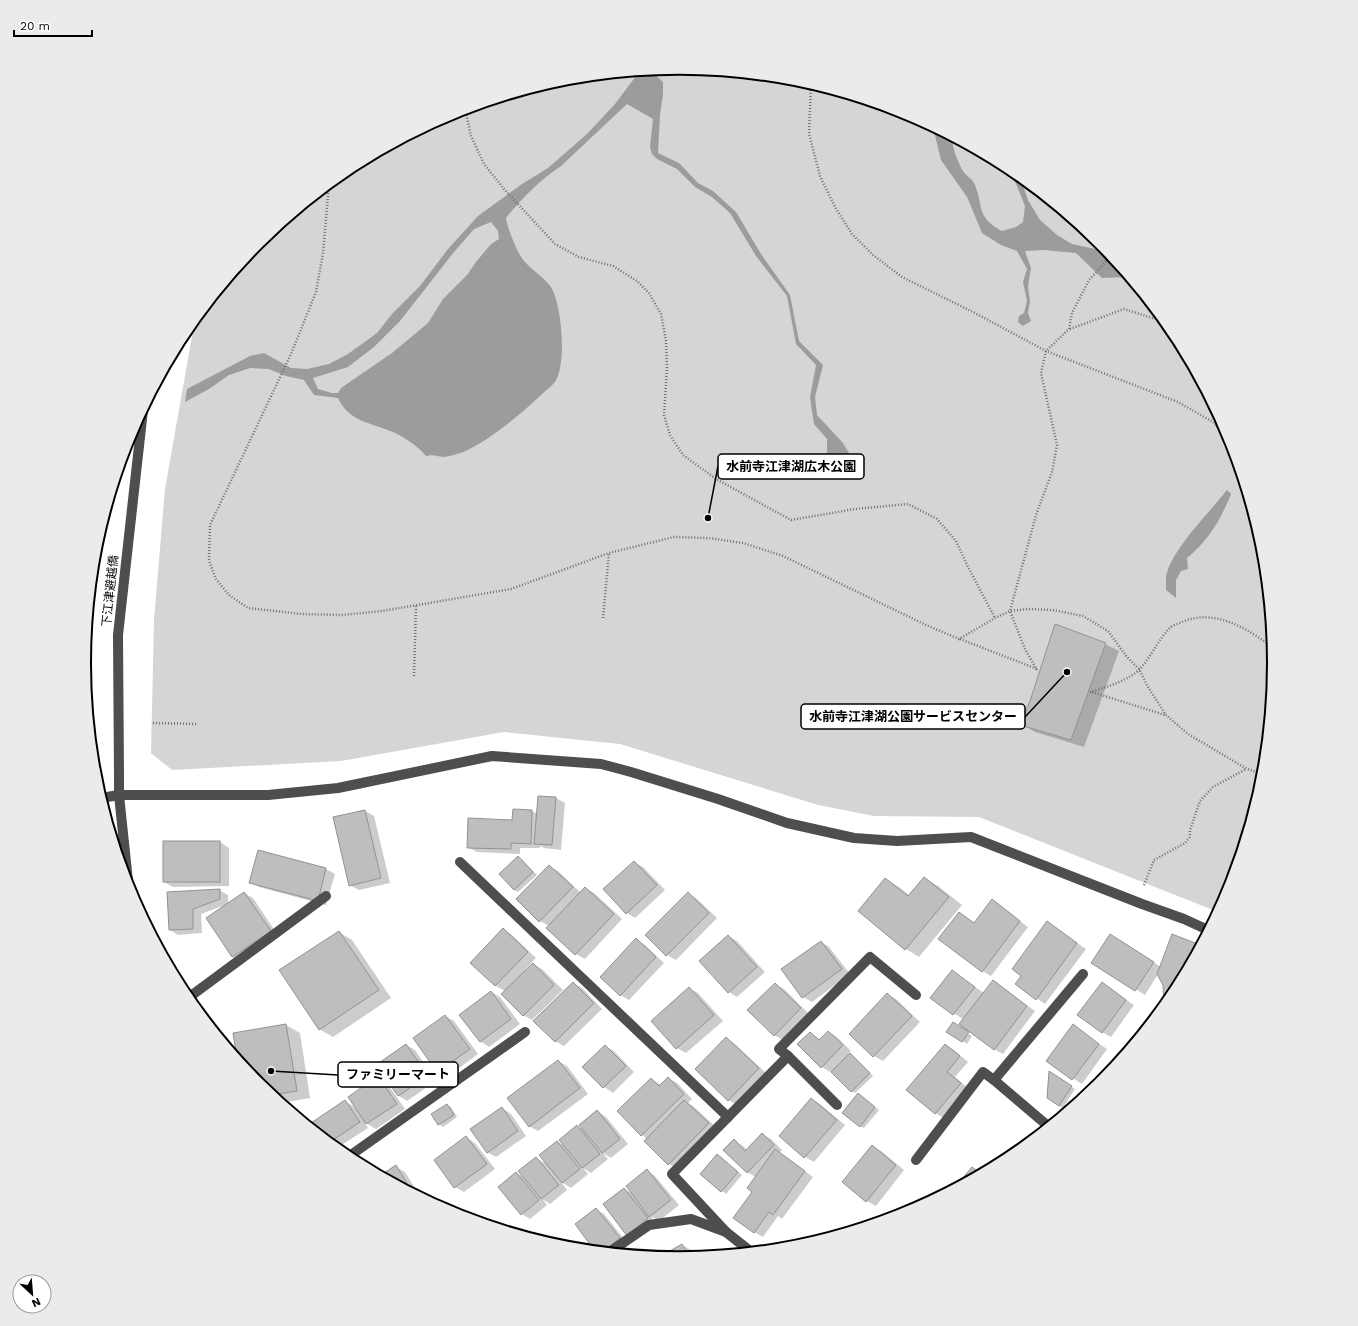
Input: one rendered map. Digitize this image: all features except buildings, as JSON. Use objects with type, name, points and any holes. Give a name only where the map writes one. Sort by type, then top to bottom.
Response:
[{"type":"street","name":"下江津避越僑","points":[[126,862],[119,795],[118,635],[141,427]]},
{"type":"street","points":[[107,797],[119,795],[268,795],[338,788],[492,756],[601,764],[718,799],[787,823],[854,838],[897,841],[971,837],[1184,919],[1203,928]]},
{"type":"street","points":[[460,862],[728,1117]]},
{"type":"street","points":[[193,994],[326,896]]},
{"type":"street","points":[[837,1105],[788,1056],[779,1049],[870,957],[916,995]]},
{"type":"street","points":[[994,1080],[1083,974]]},
{"type":"street","points":[[354,1153],[525,1032]]},
{"type":"street","points":[[745,1247],[726,1232],[672,1174],[788,1056]]},
{"type":"street","points":[[916,1160],[983,1072],[1044,1123]]},
{"type":"street","points":[[616,1247],[649,1225],[691,1219],[726,1232]]},
{"type":"path","points":[[811,90],[809,134],[820,176],[835,207],[852,234],[873,255],[902,278],[975,313],[1046,351],[1178,402],[1213,422],[1216,426]]},
{"type":"path","points":[[466,115],[471,136],[484,164],[522,210],[554,244],[578,257],[613,266],[637,281],[650,293],[661,314],[666,341],[667,368],[664,415],[670,435],[683,455],[716,479],[791,520],[855,509],[908,504],[937,519],[956,541],[995,618]]},
{"type":"path","points":[[328,192],[323,253],[316,292],[291,354],[210,525],[209,561],[216,579],[230,595],[248,608],[302,614],[342,615],[416,606],[511,589],[610,553],[674,537],[708,538],[743,543],[783,556],[926,625],[1037,670],[1025,649],[1010,611],[1036,515],[1052,472],[1056,446],[1041,373],[1046,351],[1069,330],[1124,309],[1155,319]]},
{"type":"path","points":[[1069,330],[1072,313],[1089,280],[1107,260]]},
{"type":"path","points":[[603,618],[610,553]]},
{"type":"path","points":[[414,676],[416,606]]},
{"type":"path","points":[[959,639],[1010,611],[1028,609],[1053,610],[1083,616],[1108,631],[1127,657],[1139,669],[1148,687],[1166,715],[1188,734],[1247,769],[1257,772]]},
{"type":"path","points":[[1166,715],[1090,692],[1107,688],[1139,669],[1170,628],[1192,618],[1207,617],[1222,619],[1245,628],[1266,643]]},
{"type":"path","points":[[153,724],[198,724]]},
{"type":"path","points":[[1144,886],[1154,860],[1185,842],[1190,837],[1190,830],[1200,801],[1213,787],[1247,769]]},
{"type":"shaded area","points":[[641,76],[717,76],[756,80],[794,86],[868,106],[939,136],[973,154],[1006,174],[1067,221],[1095,247],[1121,275],[1145,305],[1168,336],[1206,403],[1236,474],[1247,511],[1256,548],[1266,625],[1266,701],[1262,740],[1256,778],[1236,852],[1212,910],[979,817],[874,816],[818,805],[620,744],[504,732],[341,761],[172,770],[151,753],[154,620],[165,489],[193,332],[237,275],[263,247],[291,221],[352,174],[385,154],[454,120],[490,106],[564,86]]},
{"type":"shaded area","points":[[656,76],[663,82],[658,153],[679,163],[698,183],[713,191],[736,212],[761,254],[790,295],[799,341],[823,365],[815,397],[817,415],[843,443],[855,463],[846,472],[835,469],[827,456],[827,439],[814,424],[810,397],[816,365],[796,344],[787,296],[756,256],[730,213],[712,197],[695,187],[677,169],[657,159],[652,154],[650,147],[653,119],[627,104],[561,166],[546,177],[518,203],[506,218],[513,241],[522,258],[548,283],[555,296],[562,334],[562,349],[559,373],[555,382],[493,435],[461,453],[445,457],[433,455],[426,456],[415,445],[402,436],[369,424],[355,417],[348,412],[338,398],[314,395],[304,380],[286,376],[269,369],[250,368],[229,375],[209,389],[185,402],[187,389],[250,356],[264,353],[291,368],[307,369],[329,364],[348,354],[377,333],[392,314],[420,286],[448,249],[478,216],[522,184],[548,168],[587,134],[615,104],[636,77]],"holes":[[[491,222],[498,231],[499,239],[491,244],[467,275],[443,299],[428,323],[392,353],[341,388],[338,393],[318,389],[313,378],[348,367],[374,347],[400,321],[474,229]]]},
{"type":"shaded area","points":[[935,134],[952,143],[964,173],[974,183],[984,216],[994,226],[1002,231],[1016,227],[1023,222],[1025,206],[1015,180],[1023,187],[1028,200],[1040,220],[1057,235],[1072,244],[1097,249],[1123,277],[1102,278],[1076,253],[1044,250],[1025,251],[1031,268],[1028,286],[1030,302],[1028,313],[1031,321],[1023,326],[1018,322],[1019,316],[1024,313],[1027,301],[1023,282],[1027,269],[1017,251],[1001,245],[982,233],[967,197],[941,160]]},
{"type":"shaded area","points":[[1227,490],[1231,494],[1214,529],[1202,544],[1187,558],[1188,569],[1181,571],[1176,580],[1176,598],[1166,590],[1166,577],[1169,567],[1192,532]]},
{"type":"place","name":"水前寺江津湖広木公園","points":[[708,518]]},
{"type":"place","name":"水前寺江津湖公園サービスセンター","points":[[1067,672]]},
{"type":"place","name":"ファミリーマート","points":[[271,1071]]}]
